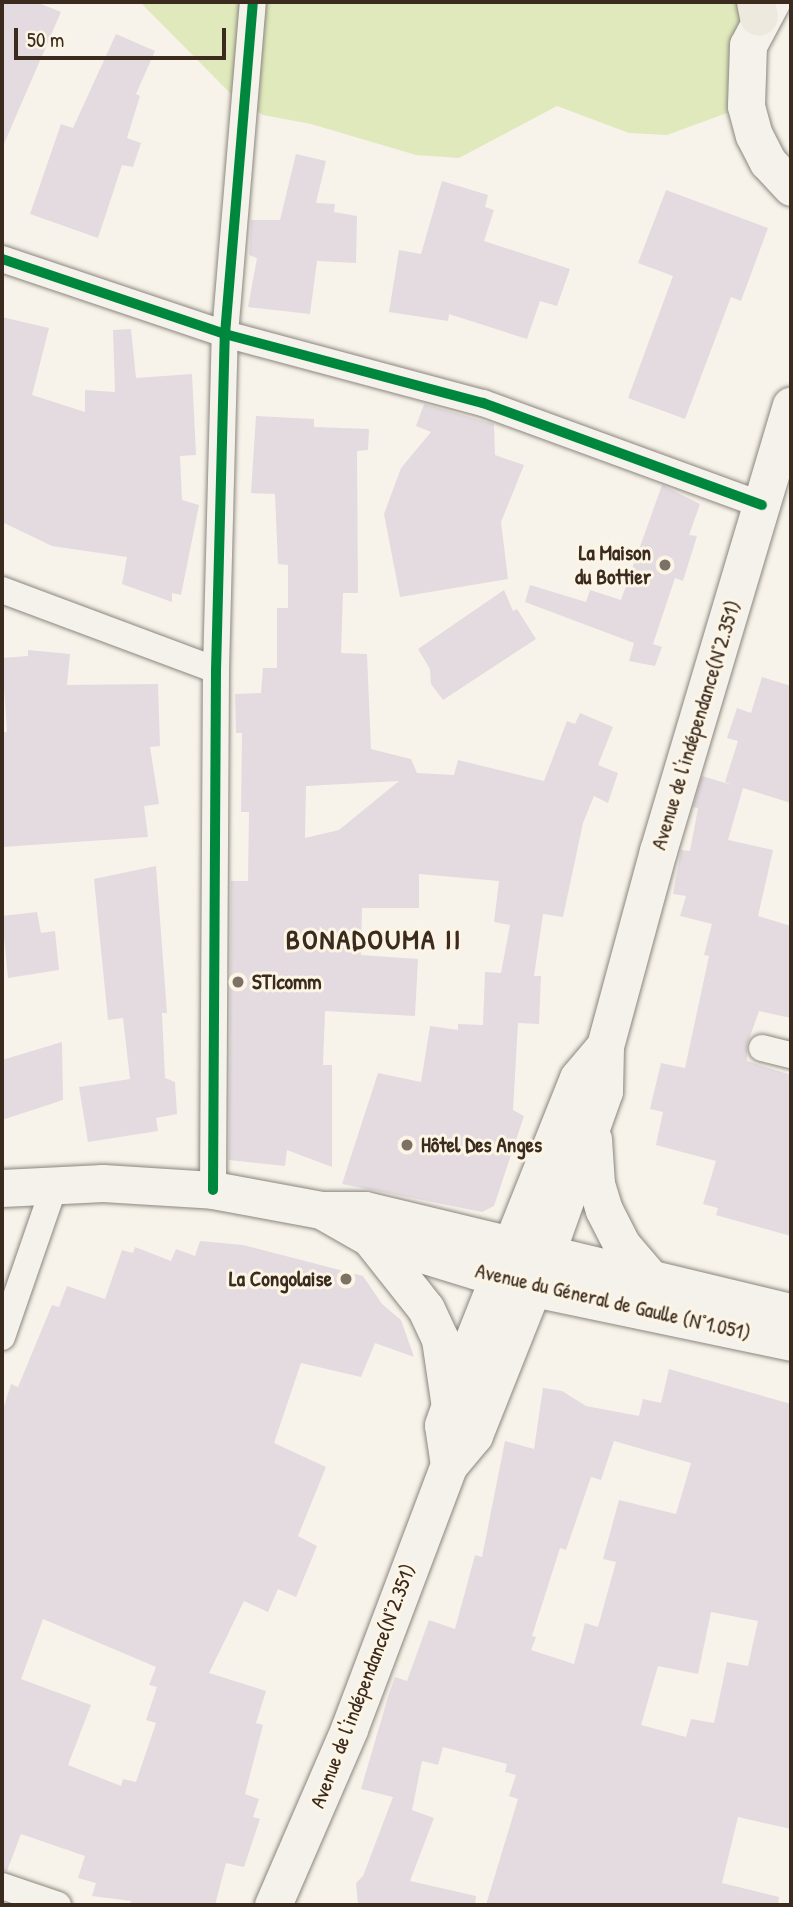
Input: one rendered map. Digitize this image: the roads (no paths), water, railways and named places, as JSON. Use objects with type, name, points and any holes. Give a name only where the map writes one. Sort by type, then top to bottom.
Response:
[{"type":"main road","points":[[762,7],[743,75],[746,106],[754,135],[790,194]]},
{"type":"main road","name":"Avenue de l'indépendance(N°2.351)","points":[[274,1905],[349,1729],[449,1465],[474,1435],[546,1254],[593,1123],[604,1091],[605,1046],[658,851],[791,405]]},
{"type":"main road","name":"Avenue de l'indépendance(N°2.351)","points":[[449,1465],[443,1425],[450,1404],[578,1078],[605,1046]]},
{"type":"main road","points":[[593,1123],[593,1162],[604,1210],[622,1245],[652,1279]]},
{"type":"main road","name":"Avenue du Géneral de Gaulle (N°1.051)","points":[[2,1188],[55,1184],[213,1190],[321,1210],[365,1210],[791,1312]]},
{"type":"main road","name":"Avenue du Géneral de Gaulle (N°1.051)","points":[[321,1210],[370,1238],[533,1288],[791,1342]]},
{"type":"main road","points":[[370,1238],[426,1310],[440,1339],[450,1404]]},
{"type":"street","points":[[213,1190],[216,670],[225,334],[253,2]]},
{"type":"street","points":[[2,259],[225,334],[483,404],[762,505]]},
{"type":"street","points":[[2,590],[216,670]]},
{"type":"street","points":[[762,1048],[791,1055]]},
{"type":"street","points":[[2,1337],[55,1184]]},
{"type":"street","points":[[2,1886],[58,1905]]},
{"type":"place","name":"La Maison du Bottier","points":[[665,565]]},
{"type":"place","name":"STIcomm","points":[[238,982]]},
{"type":"place","name":"Hôtel Des Anges","points":[[407,1145]]},
{"type":"place","name":"La Congolaise","points":[[346,1279]]},
{"type":"district","name":"BONADOUMA II","points":[[374,939]]}]
